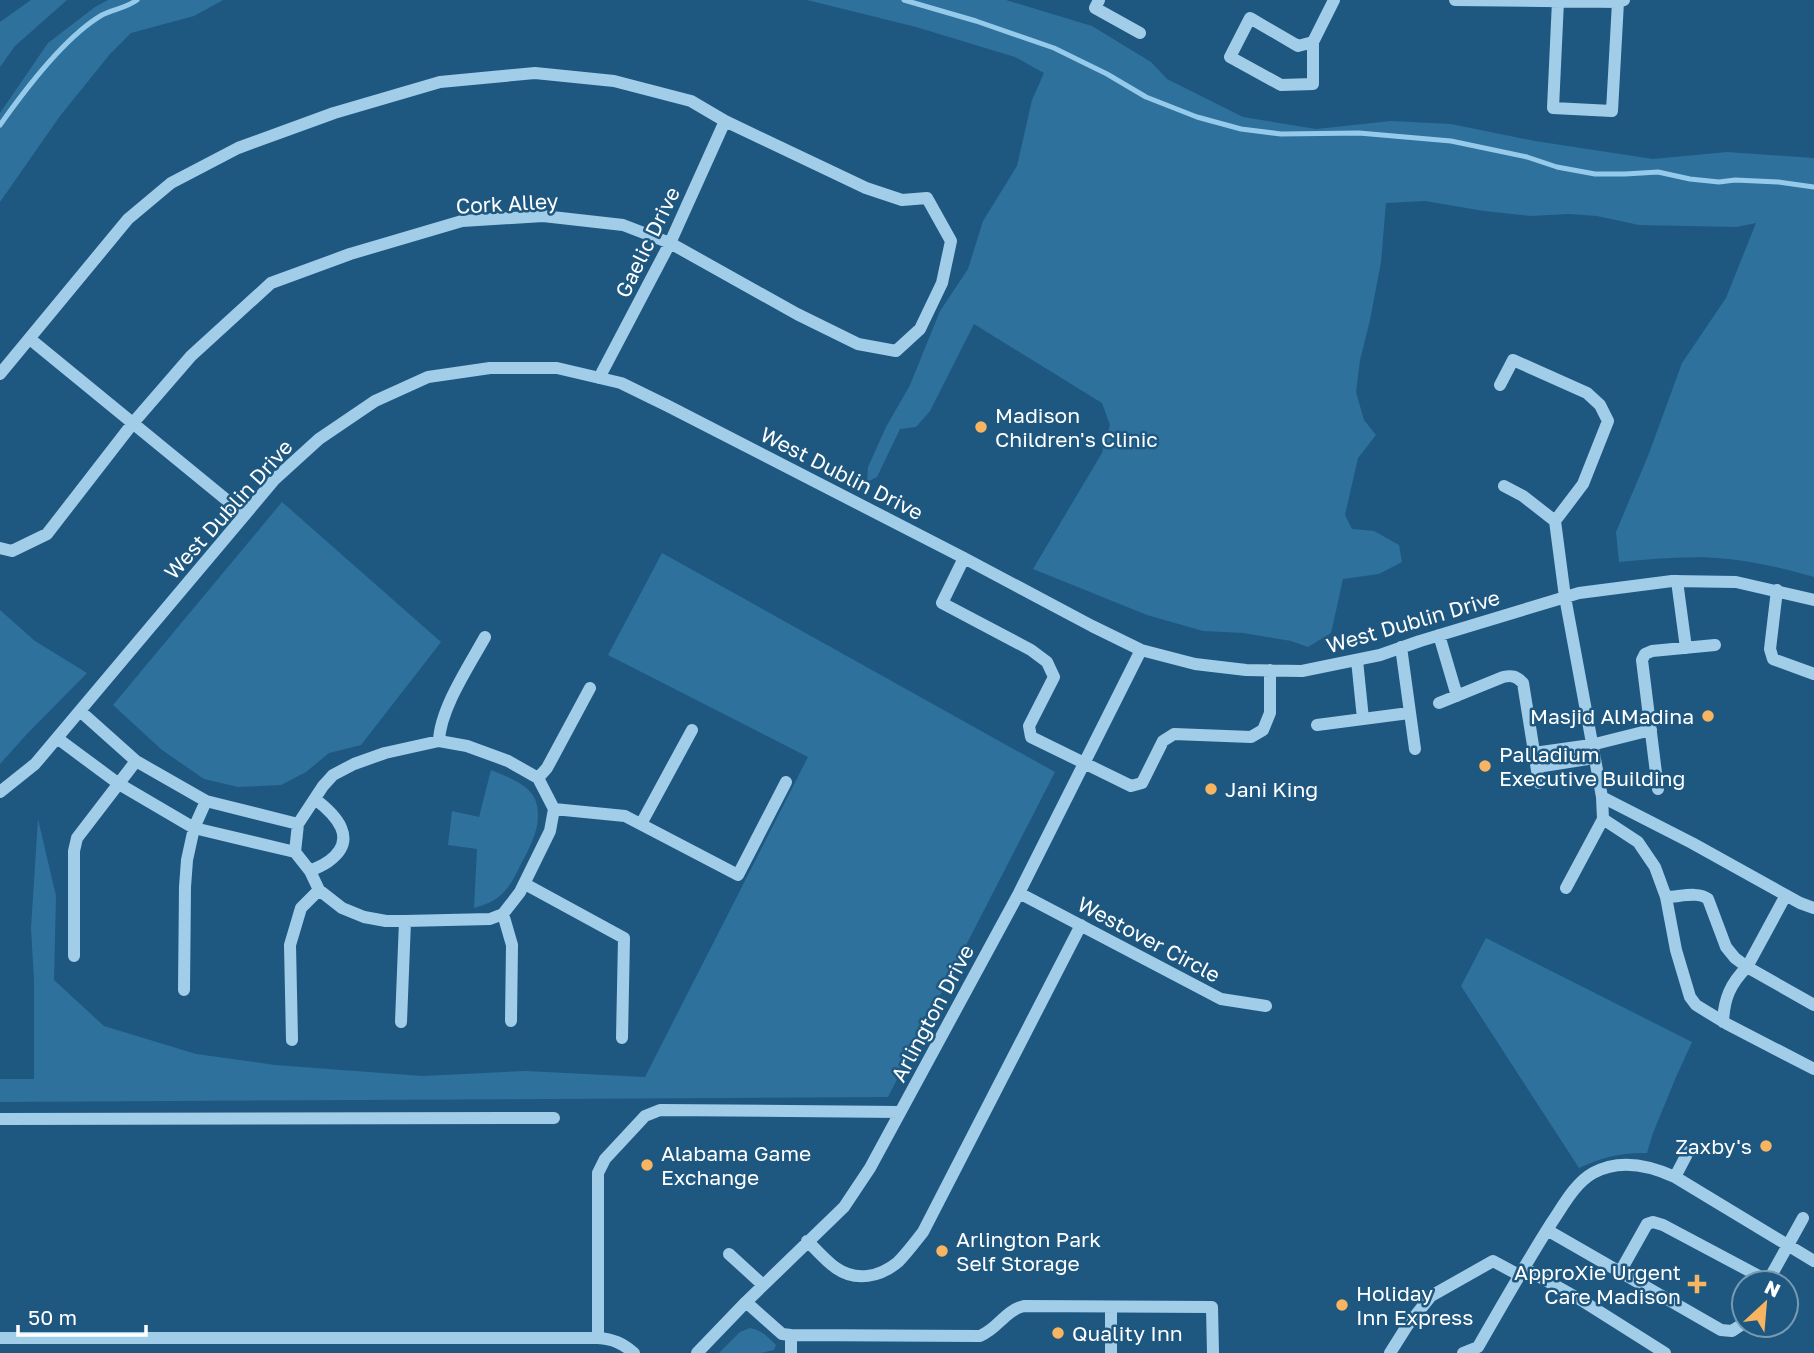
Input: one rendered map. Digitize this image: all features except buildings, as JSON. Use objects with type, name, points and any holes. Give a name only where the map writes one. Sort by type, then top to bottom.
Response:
[{"type":"street","points":[[1099,0],[1095,8],[1140,33]]},
{"type":"street","points":[[1313,42],[1298,46],[1250,18],[1230,57],[1281,85],[1313,84],[1313,42],[1334,0]]},
{"type":"street","points":[[1455,0],[1621,1],[1612,111],[1553,108],[1558,1]]},
{"type":"street","points":[[0,374],[128,219],[171,183],[238,148],[334,113],[440,82],[535,73],[614,81],[691,101],[725,121]]},
{"type":"street","name":"Cork Alley","points":[[0,548],[12,551],[47,534],[133,423],[191,356],[271,283],[350,254],[462,221],[543,216],[623,225],[670,243],[797,314],[858,344],[896,351],[920,329],[943,283],[951,242],[927,198],[901,200],[866,188],[725,121]]},
{"type":"street","name":"Gaelic Drive","points":[[599,378],[670,243],[725,121]]},
{"type":"street","points":[[30,339],[245,515]]},
{"type":"street","points":[[1500,385],[1513,360],[1587,393],[1600,405],[1608,421],[1583,484],[1555,521]]},
{"type":"street","name":"West Dublin Drive","points":[[0,792],[35,764],[275,479],[319,439],[375,401],[428,377],[490,368],[557,368],[621,383],[1141,650],[1195,664],[1246,670],[1302,671],[1357,660],[1579,593],[1677,581],[1737,582],[1814,600]]},
{"type":"street","points":[[1504,486],[1523,496],[1555,521],[1565,597],[1602,797],[1603,819],[1566,888]]},
{"type":"street","points":[[964,558],[942,603],[1031,650],[1047,662],[1054,677],[1029,726],[1031,737],[1131,786],[1142,783],[1163,741],[1174,734],[1251,737],[1263,730],[1270,713],[1270,670]]},
{"type":"street","points":[[1677,581],[1686,648]]},
{"type":"street","points":[[1777,590],[1770,654],[1773,659],[1814,674]]},
{"type":"street","points":[[1439,635],[1457,696]]},
{"type":"street","points":[[439,741],[444,714],[485,637]]},
{"type":"street","points":[[1658,789],[1642,660],[1645,654],[1652,651],[1715,645]]},
{"type":"street","points":[[1401,647],[1415,749]]},
{"type":"street","name":"Arlington Drive","points":[[697,1353],[807,1241],[844,1208],[870,1168],[1019,892],[1141,650]]},
{"type":"street","points":[[1357,660],[1363,719]]},
{"type":"street","points":[[1438,703],[1503,677],[1517,677],[1523,683],[1539,783]]},
{"type":"street","points":[[538,778],[547,768],[590,688]]},
{"type":"street","points":[[80,711],[136,761],[206,801],[298,824]]},
{"type":"street","points":[[1317,725],[1409,713]]},
{"type":"street","points":[[641,824],[692,730]]},
{"type":"street","points":[[1537,767],[1651,730]]},
{"type":"street","points":[[57,738],[119,784],[194,828],[295,852],[310,871],[319,890],[342,908],[364,917],[386,921],[490,919],[503,914],[525,884],[550,831],[554,809],[538,778],[508,761],[467,746],[439,741],[418,744],[385,752],[333,775],[298,824],[295,852]]},
{"type":"street","points":[[1534,752],[1593,751]]},
{"type":"street","points":[[74,956],[74,851],[77,838],[136,761]]},
{"type":"street","points":[[554,809],[625,816],[738,875],[786,782]]},
{"type":"street","points":[[1602,797],[1814,908]]},
{"type":"street","points":[[310,871],[331,860],[344,841],[344,833],[334,815],[315,799]]},
{"type":"street","points":[[184,990],[187,860],[194,828],[206,801]]},
{"type":"street","points":[[1603,819],[1638,842],[1655,867],[1666,898],[1676,950],[1690,997],[1696,1005],[1704,1012],[1814,1069]]},
{"type":"street","points":[[525,884],[624,938],[622,1038]]},
{"type":"street","points":[[292,1040],[290,945],[302,908],[319,890]]},
{"type":"street","name":"Westover Circle","points":[[1019,892],[1221,999],[1266,1006]]},
{"type":"street","points":[[1666,898],[1704,895],[1708,899],[1726,947],[1735,958],[1746,967],[1814,1005]]},
{"type":"street","points":[[1723,1022],[1726,995],[1746,967],[1786,895]]},
{"type":"street","points":[[503,914],[512,945],[512,1021]]},
{"type":"street","points":[[401,1022],[405,921]]},
{"type":"street","points":[[807,1241],[836,1268],[859,1277],[870,1276],[897,1263],[923,1232],[1081,925]]},
{"type":"street","points":[[598,1338],[598,1172],[605,1159],[645,1116],[660,1111],[901,1112]]},
{"type":"street","points":[[0,1119],[554,1118]]},
{"type":"street","points":[[1675,1177],[1688,1152]]},
{"type":"street","points":[[1463,1353],[1479,1350],[1547,1230],[1578,1185],[1592,1173],[1610,1167],[1630,1164],[1653,1167],[1675,1177],[1814,1261]]},
{"type":"street","points":[[1775,1269],[1803,1218]]},
{"type":"street","points":[[1620,1272],[1647,1224],[1653,1222],[1746,1269]]},
{"type":"street","points":[[1547,1230],[1721,1330],[1730,1331]]},
{"type":"street","points":[[729,1254],[763,1285]]},
{"type":"street","points":[[1391,1353],[1407,1326],[1431,1296],[1493,1261],[1581,1300],[1665,1353]]},
{"type":"street","points":[[746,1302],[782,1334],[791,1335],[980,1336],[993,1329],[1008,1312],[1024,1306],[1212,1307],[1213,1353]]},
{"type":"street","points":[[1111,1307],[1111,1353]]},
{"type":"street","points":[[791,1335],[791,1353]]},
{"type":"street","points":[[0,1338],[598,1338],[618,1342],[634,1353]]},
{"type":"shaded area","points":[[31,0],[67,0],[15,46],[0,67],[0,22]]},
{"type":"shaded area","points":[[108,0],[223,0],[194,16],[131,33],[110,54],[60,116],[0,202],[0,113],[48,43]]},
{"type":"shaded area","points":[[807,0],[1006,0],[1092,26],[1151,62],[1167,79],[1243,117],[1316,129],[1391,121],[1451,124],[1535,141],[1653,159],[1727,152],[1814,158],[1814,577],[1761,564],[1714,558],[1619,562],[1616,532],[1648,456],[1682,363],[1726,298],[1756,223],[1736,227],[1639,225],[1597,216],[1530,216],[1425,201],[1386,203],[1381,262],[1360,360],[1356,392],[1364,420],[1376,435],[1358,458],[1345,515],[1352,529],[1374,531],[1399,545],[1402,562],[1379,574],[1343,579],[1331,633],[1308,647],[1291,641],[1243,633],[1203,631],[1147,615],[1033,569],[1102,453],[1110,425],[1102,403],[974,324],[930,411],[916,427],[900,429],[877,477],[867,482],[868,467],[886,427],[910,385],[940,311],[968,269],[983,221],[1017,166],[1032,100],[1044,73],[1015,57],[916,27]]},
{"type":"shaded area","points":[[282,502],[441,642],[361,745],[329,753],[306,772],[281,785],[238,787],[204,779],[162,750],[113,705]]},
{"type":"shaded area","points":[[662,553],[1055,772],[888,1097],[0,1102],[0,1079],[34,1079],[31,928],[38,819],[56,896],[54,980],[104,1026],[196,1054],[275,1065],[422,1076],[526,1071],[645,1077],[808,757],[608,655]]},
{"type":"shaded area","points":[[0,610],[35,641],[87,673],[0,764]]},
{"type":"shaded area","points":[[491,770],[528,789],[535,799],[538,817],[535,834],[508,887],[500,896],[474,908],[477,849],[448,845],[452,811],[479,817]]},
{"type":"shaded area","points":[[1486,938],[1692,1042],[1647,1153],[1612,1156],[1579,1168],[1461,986]]},
{"type":"shaded area","points":[[750,1328],[758,1330],[776,1345],[774,1350],[761,1353],[719,1353],[740,1332]]},
{"type":"waterway","points":[[0,125],[33,81],[74,36],[102,15],[137,0]]},
{"type":"waterway","points":[[904,0],[1054,48],[1146,97],[1197,117],[1241,129],[1281,134],[1359,133],[1451,141],[1595,174],[1658,172],[1719,182],[1778,182],[1814,187]]},
{"type":"place","name":"Madison Children's Clinic","points":[[981,427]]},
{"type":"place","name":"Masjid AlMadina","points":[[1708,716]]},
{"type":"place","name":"Palladium Executive Building","points":[[1485,766]]},
{"type":"place","name":"Jani King","points":[[1211,789]]},
{"type":"place","name":"Zaxby's","points":[[1766,1146]]},
{"type":"place","name":"Alabama Game Exchange","points":[[647,1165]]},
{"type":"place","name":"Arlington Park Self Storage","points":[[942,1251]]},
{"type":"place","name":"ApproXie Urgent Care Madison","points":[[1697,1284]]},
{"type":"place","name":"Holiday Inn Express","points":[[1342,1305]]},
{"type":"place","name":"Quality Inn","points":[[1058,1333]]}]
